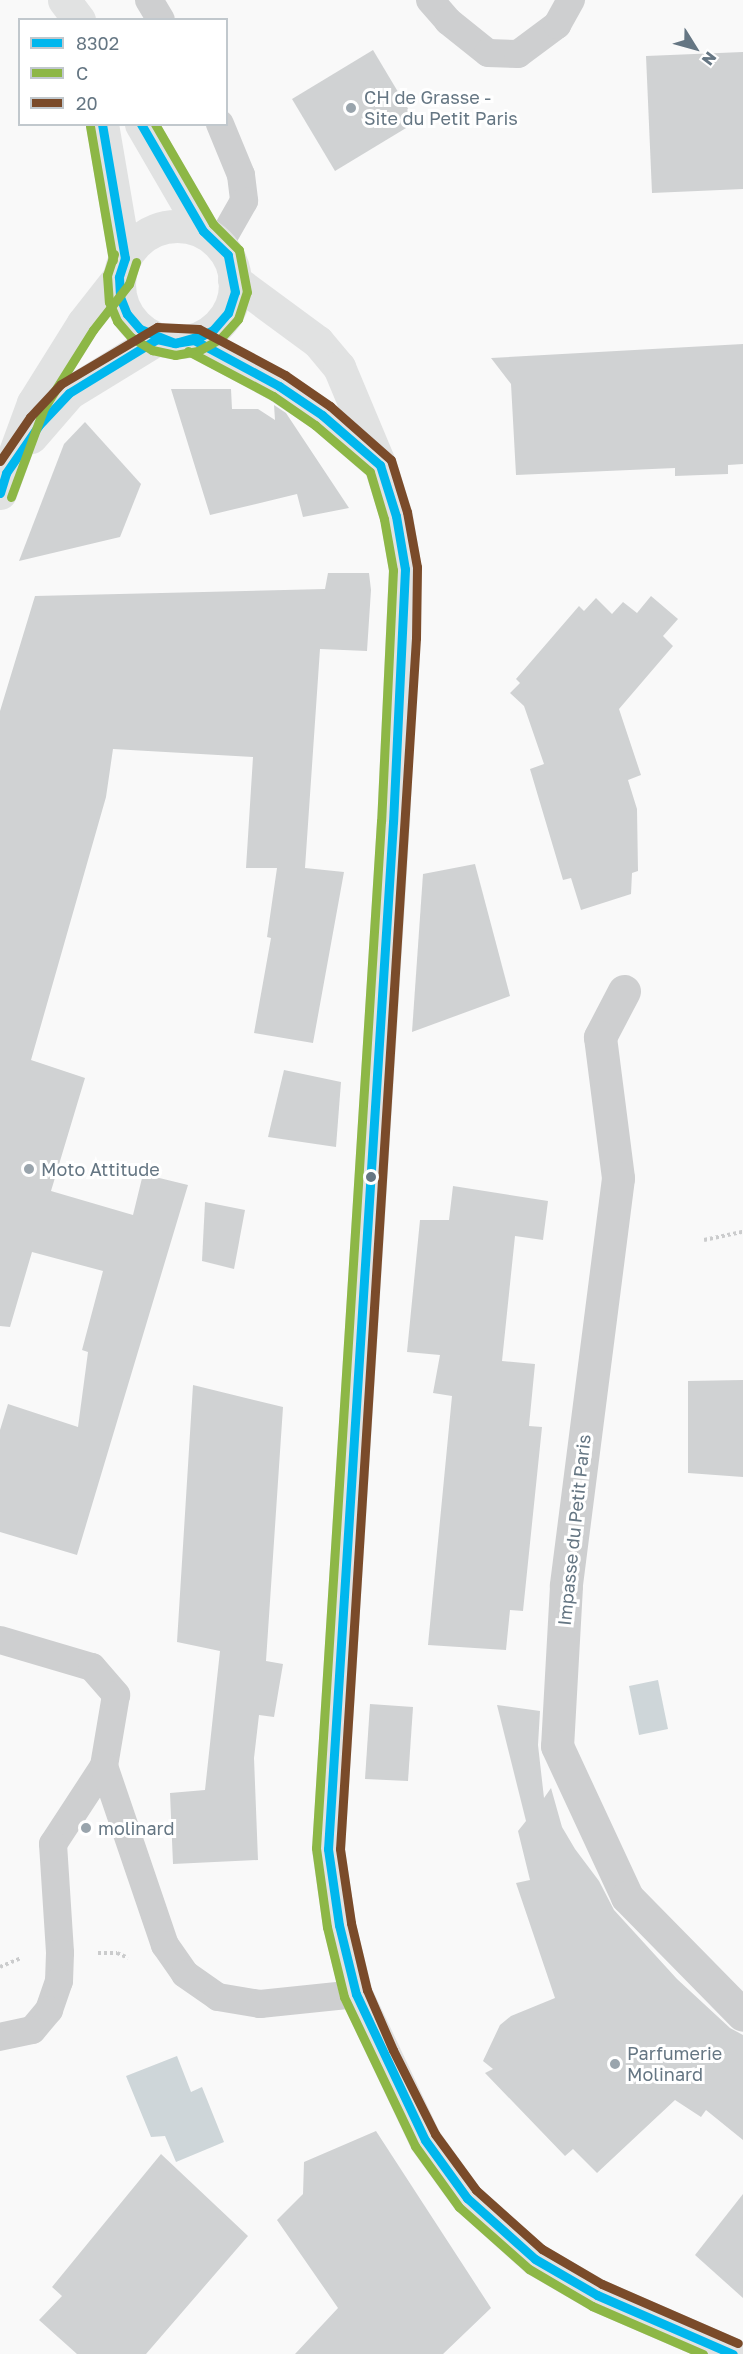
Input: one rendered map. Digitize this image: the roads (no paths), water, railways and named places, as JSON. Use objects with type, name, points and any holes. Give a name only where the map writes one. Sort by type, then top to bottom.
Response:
[{"type":"main road","points":[[64,0],[78,18]]},
{"type":"main road","points":[[102,126],[122,268],[120,297],[127,314],[141,329],[157,339],[175,343],[194,340],[213,330],[228,313],[234,280],[228,255],[211,237],[142,126]]},
{"type":"main road","points":[[3,483],[33,403],[53,368],[139,240],[158,229],[181,225],[211,237]]},
{"type":"main road","points":[[234,280],[318,342],[339,367],[380,465],[396,516],[405,569],[404,638],[328,1849],[339,1925],[356,1994],[425,2140],[467,2198],[535,2259],[597,2295],[733,2354]]},
{"type":"main road","points":[[3,483],[39,425],[69,393],[157,339]]},
{"type":"main road","points":[[194,340],[279,386],[322,415],[380,465]]},
{"type":"street","name":"Impasse du Petit Paris","points":[[624,991],[600,1037],[618,1178],[566,1586],[557,1746],[627,1897],[743,2015]]},
{"type":"lane","points":[[149,0],[160,18]]},
{"type":"lane","points":[[430,0],[488,53],[518,54],[557,25],[571,0]]},
{"type":"lane","points":[[211,237],[244,201],[241,175],[221,126]]},
{"type":"lane","points":[[0,2037],[32,2030],[49,2010],[59,1981],[60,1953],[53,1844],[104,1766],[116,1695],[92,1667],[2,1648]]},
{"type":"lane","points":[[104,1766],[165,1945],[185,1974],[218,1997],[260,2004],[356,1994]]},
{"type":"place","name":"CH de Grasse - Site du Petit Paris","points":[[351,108]]},
{"type":"place","name":"Moto Attitude","points":[[29,1169]]},
{"type":"place","name":"molinard","points":[[86,1828]]},
{"type":"place","name":"Parfumerie Molinard","points":[[615,2064]]}]
